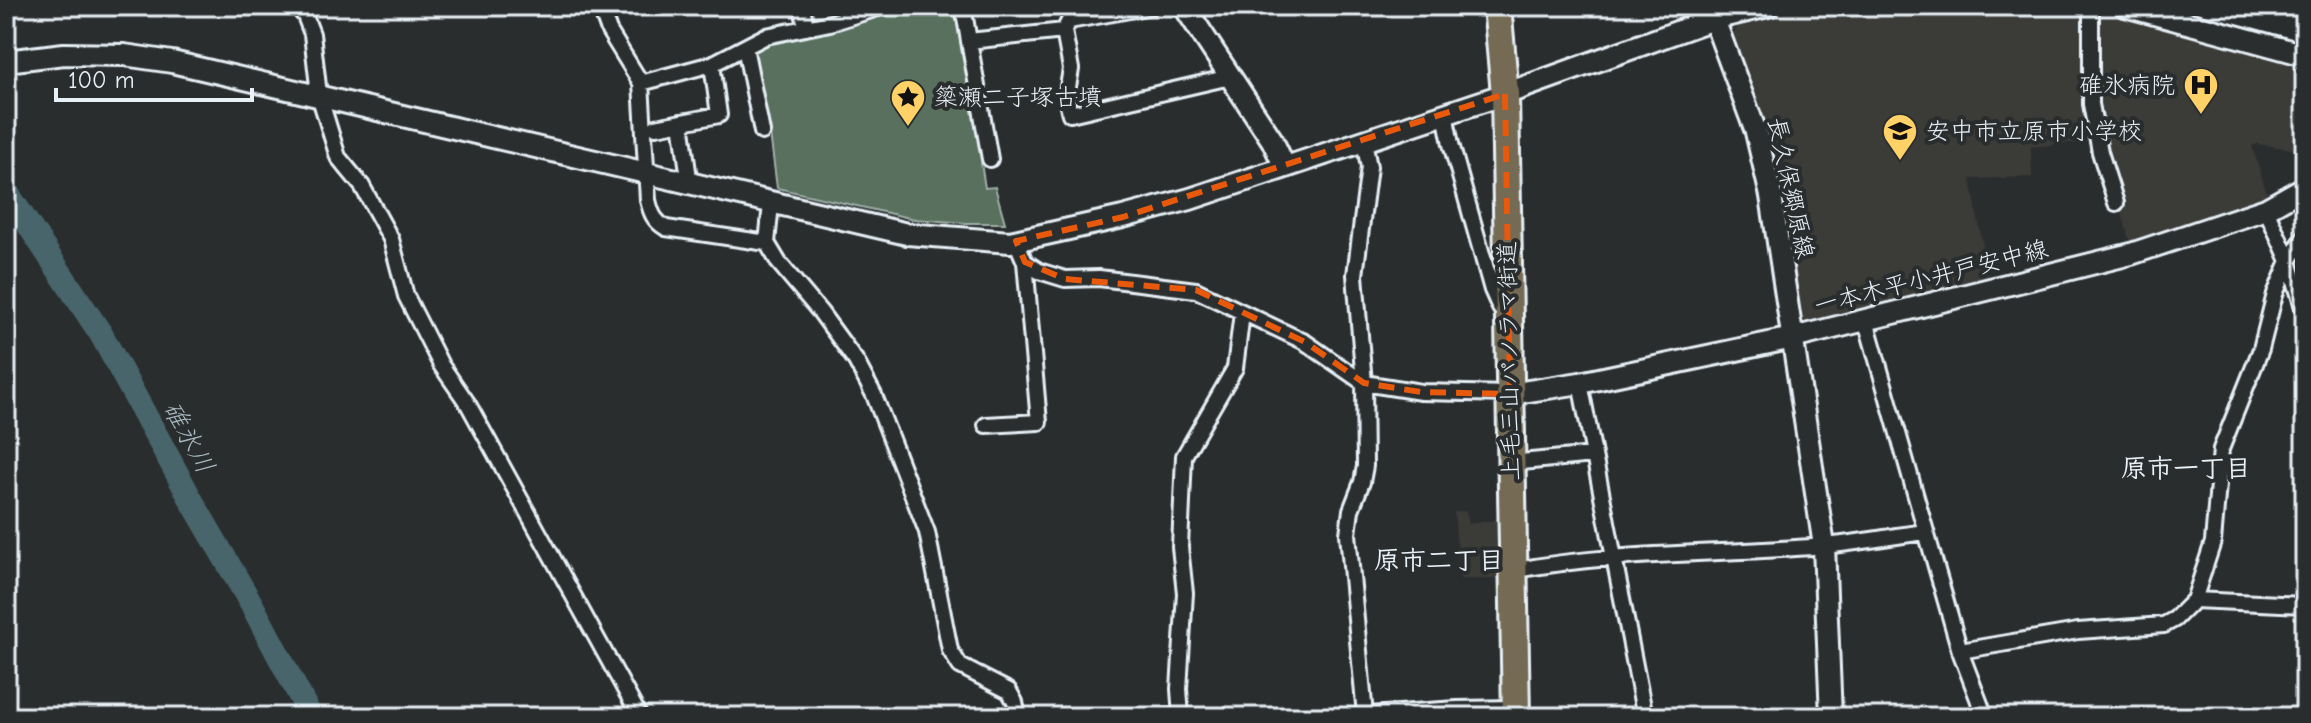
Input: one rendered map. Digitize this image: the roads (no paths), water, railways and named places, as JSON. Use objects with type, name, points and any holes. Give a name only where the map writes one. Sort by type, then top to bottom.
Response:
[{"type":"highway","name":"上毛三山パノラマ街道","points":[[1497,6],[1505,94],[1516,712]]},
{"type":"street","points":[[297,6],[312,34],[319,95],[338,157],[362,186],[391,239],[406,296],[441,365],[468,404],[640,717]]},
{"type":"street","points":[[600,6],[609,31],[641,83],[648,200],[657,223],[666,228],[767,243]]},
{"type":"street","points":[[802,6],[806,28]]},
{"type":"street","points":[[963,6],[990,159]]},
{"type":"street","points":[[1152,6],[1069,21],[1064,31],[1071,69],[1066,99],[1070,114],[1230,77]]},
{"type":"street","points":[[1184,6],[1272,140],[1285,167]]},
{"type":"street","points":[[6,61],[64,54],[124,55],[172,62],[907,234],[1016,241],[1190,199],[1505,94],[1711,13],[1768,6]]},
{"type":"street","points":[[2091,6],[2091,104],[2100,152],[2116,203]]},
{"type":"street","points":[[2125,6],[2305,55]]},
{"type":"street","points":[[641,83],[712,64],[766,36],[830,23],[878,7]]},
{"type":"street","name":"長久保郷原線","points":[[1711,13],[1756,132],[1771,196],[1793,338]]},
{"type":"street","points":[[969,41],[1064,31]]},
{"type":"street","points":[[745,47],[762,132]]},
{"type":"street","points":[[656,127],[719,115],[712,64]]},
{"type":"street","points":[[1445,114],[1492,290],[1500,308],[1509,306]]},
{"type":"street","points":[[681,122],[690,185]]},
{"type":"street","points":[[1364,141],[1369,167],[1355,275],[1364,383],[1365,466],[1351,510],[1348,534],[1365,715]]},
{"type":"street","name":"一本木平小井戸安中線","points":[[1831,717],[1824,546],[1793,338],[2131,254],[2266,209],[2305,187]]},
{"type":"street","points":[[771,204],[767,243],[779,263],[856,361],[874,395],[927,532],[950,650],[960,666],[1009,691],[1018,717]]},
{"type":"street","points":[[2266,209],[2289,261],[2305,314]]},
{"type":"street","points":[[1960,651],[2078,631],[2164,625],[2175,619],[2194,600],[2213,542],[2221,449],[2261,349],[2275,294],[2289,261],[2305,236]]},
{"type":"street","points":[[986,425],[1039,422],[1025,262],[1016,241]]},
{"type":"street","points":[[1025,262],[1039,271],[1065,279],[1099,278],[1196,290],[1305,342],[1364,383],[1443,394],[1510,394],[1580,383],[1793,338]]},
{"type":"street","points":[[1181,717],[1179,689],[1185,593],[1180,547],[1184,456],[1235,368],[1242,313]]},
{"type":"street","points":[[1866,321],[1960,651],[1985,717]]},
{"type":"street","points":[[1580,383],[1645,717]]},
{"type":"street","points":[[1511,463],[1593,455]]},
{"type":"street","points":[[1512,571],[1552,563],[1613,558],[1824,546],[1926,532]]},
{"type":"street","points":[[2194,600],[2305,605]]},
{"type":"street","points":[[1341,717],[1516,712]]},
{"type":"waterway","name":"碓氷川","points":[[6,191],[101,334],[311,717]]},
{"type":"place","name":"碓氷病院","points":[[2201,116]]},
{"type":"place","name":"簗瀬二子塚古墳","points":[[908,128]]},
{"type":"place","name":"安中市立原市小学校","points":[[1900,162]]},
{"type":"district","name":"原市一丁目","points":[[2186,468]]},
{"type":"district","name":"原市二丁目","points":[[1439,560]]}]
